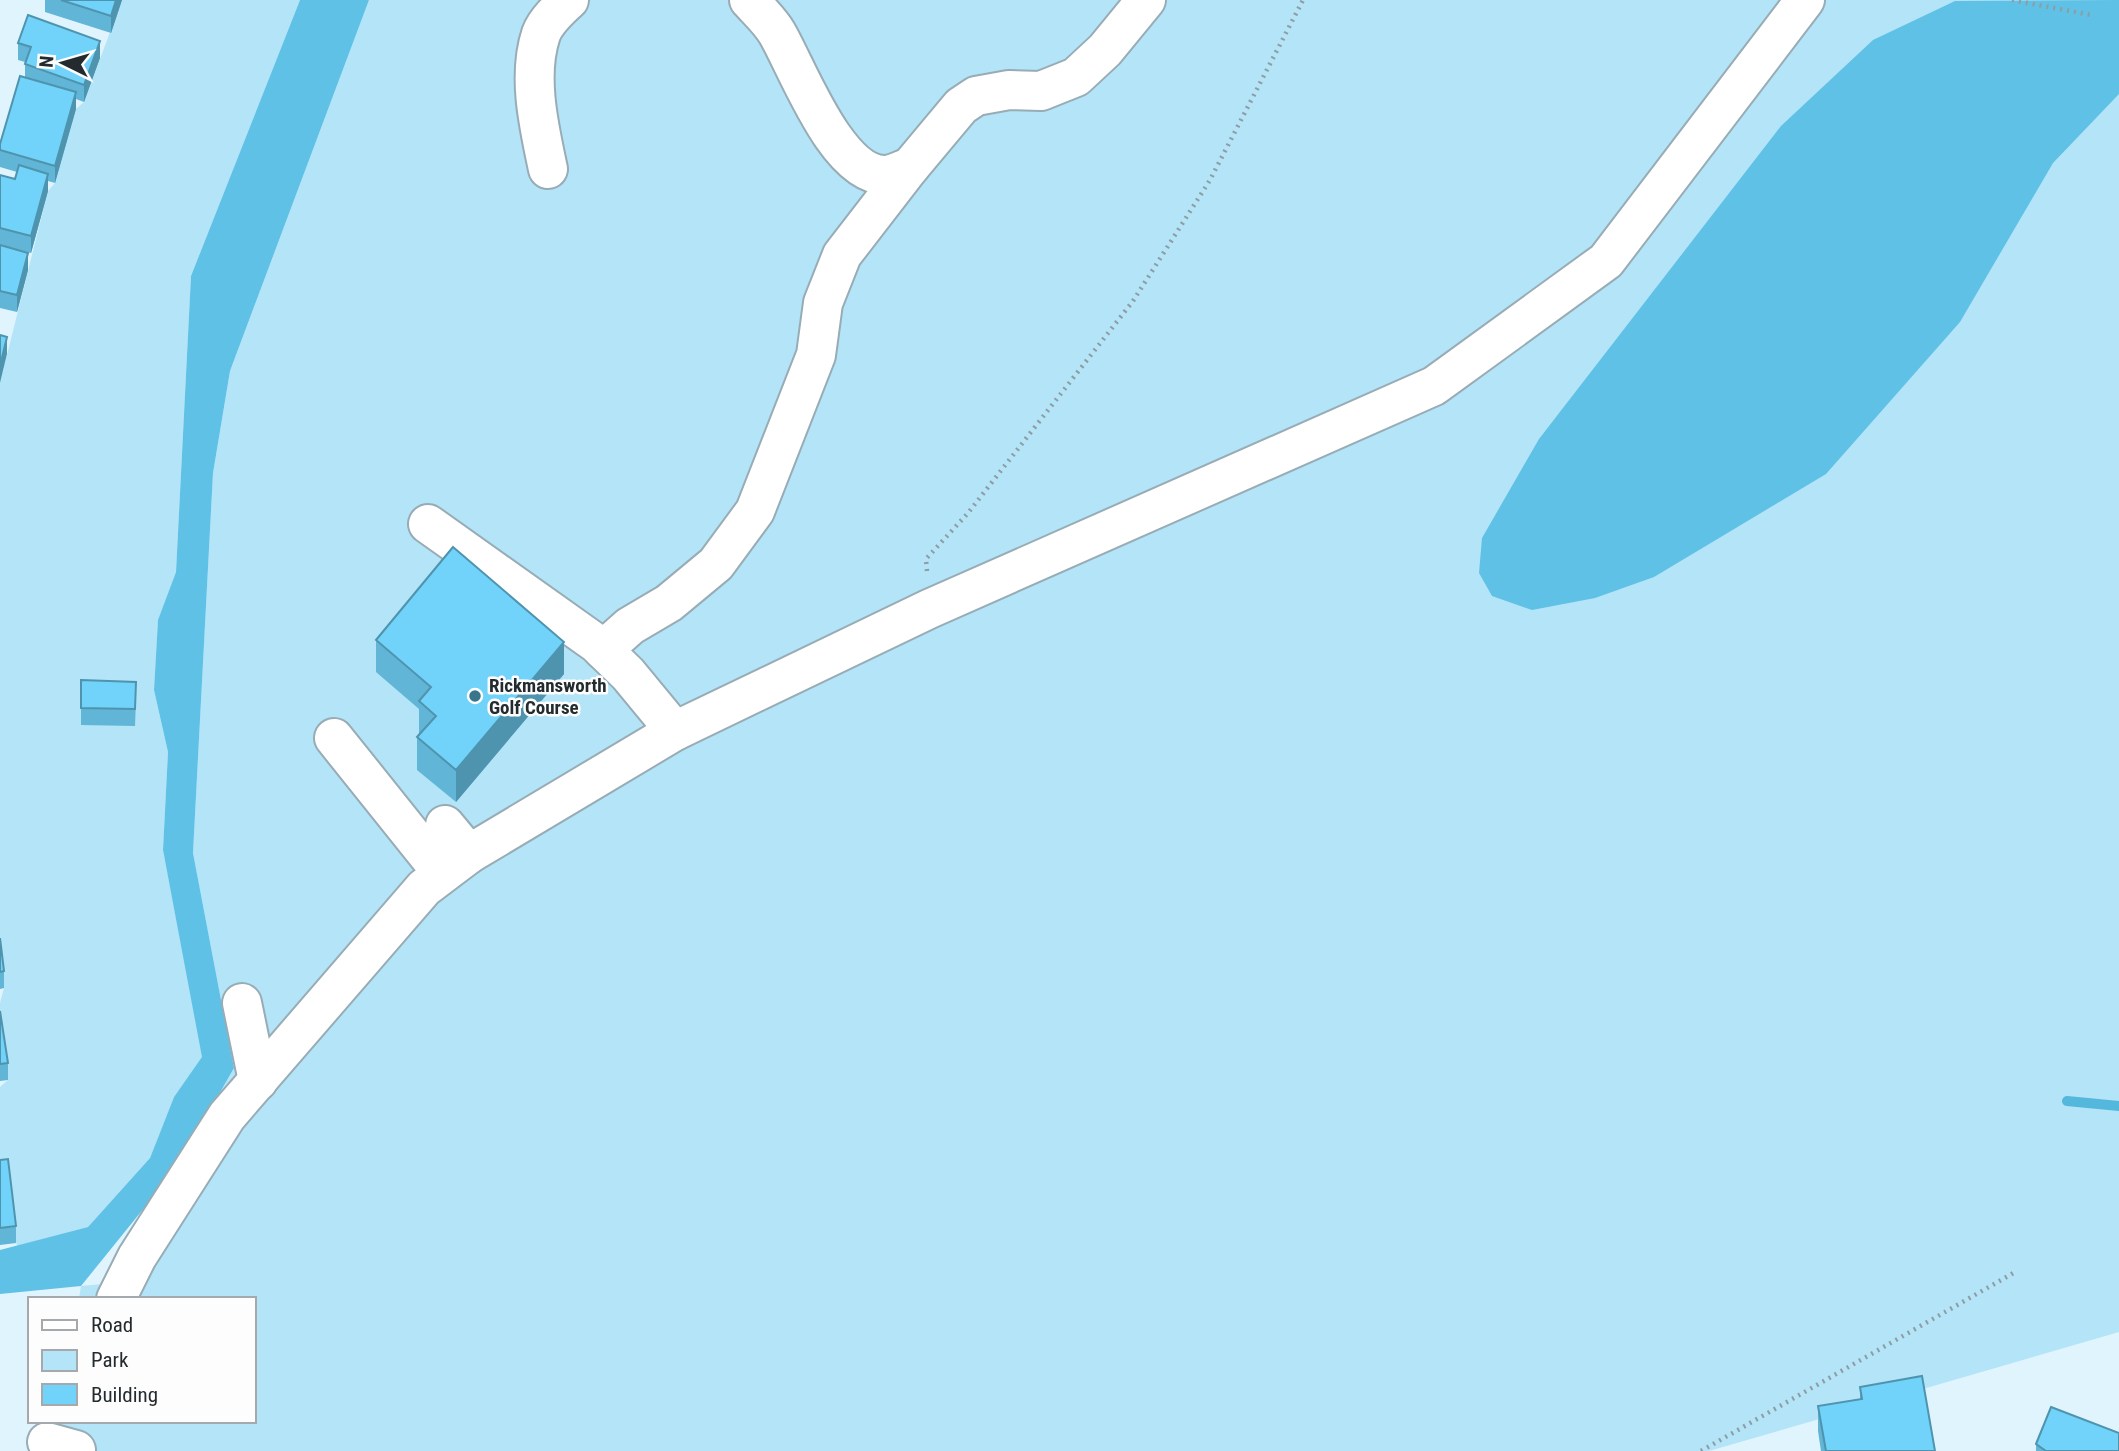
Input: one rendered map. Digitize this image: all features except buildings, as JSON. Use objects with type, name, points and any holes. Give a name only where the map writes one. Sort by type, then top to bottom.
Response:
[{"type":"lane","points":[[548,169],[539,124],[535,69],[542,32],[558,9],[569,0]]},
{"type":"lane","points":[[749,0],[776,31],[806,91],[847,157],[881,175],[910,167]]},
{"type":"lane","points":[[603,650],[630,626],[669,603],[716,564],[755,511],[816,355],[823,303],[842,255],[910,167],[961,106],[976,96],[1009,90],[1041,90],[1076,77],[1105,50],[1146,0]]},
{"type":"lane","points":[[117,1297],[137,1257],[227,1116],[424,888],[455,863],[675,731],[929,609],[1434,386],[1606,261],[1805,0]]},
{"type":"lane","points":[[428,524],[603,650],[628,674],[675,731]]},
{"type":"lane","points":[[334,738],[455,863]]},
{"type":"lane","points":[[445,824],[455,863]]},
{"type":"lane","points":[[242,1003],[258,1081]]},
{"type":"path","points":[[929,609],[926,559],[968,513],[1133,301],[1210,180],[1303,0]]},
{"type":"path","points":[[2012,0],[2091,15]]},
{"type":"path","points":[[1700,1451],[2017,1270]]},
{"type":"green space","points":[[122,0],[300,0],[191,276],[176,572],[158,621],[154,690],[168,752],[163,850],[203,1057],[174,1097],[150,1158],[88,1227],[17,1246],[0,1171],[0,1087],[8,1080],[0,1028],[0,1003],[4,988],[0,955],[0,383],[48,191],[55,183],[76,109],[84,102]]},
{"type":"green space","points":[[369,0],[2119,0],[2119,1332],[1709,1451],[59,1451],[63,1423],[256,1423],[256,1297],[79,1297],[81,1286],[103,1284],[171,1179],[234,1068],[193,853],[213,473],[230,371]]},
{"type":"shaded area","points":[[300,0],[369,0],[230,371],[213,473],[193,853],[234,1068],[178,1166],[81,1286],[0,1294],[0,1250],[88,1227],[150,1158],[174,1097],[202,1057],[163,850],[168,752],[154,690],[158,620],[176,572],[191,276]]},
{"type":"shaded area","points":[[2119,0],[2119,94],[2053,163],[1960,322],[1826,474],[1654,577],[1595,598],[1532,610],[1492,596],[1479,573],[1482,538],[1539,439],[1781,126],[1873,40],[1955,1]]},
{"type":"waterway","points":[[2067,1101],[2119,1106]]},
{"type":"place","name":"Rickmansworth Golf Course","points":[[475,696]]}]
